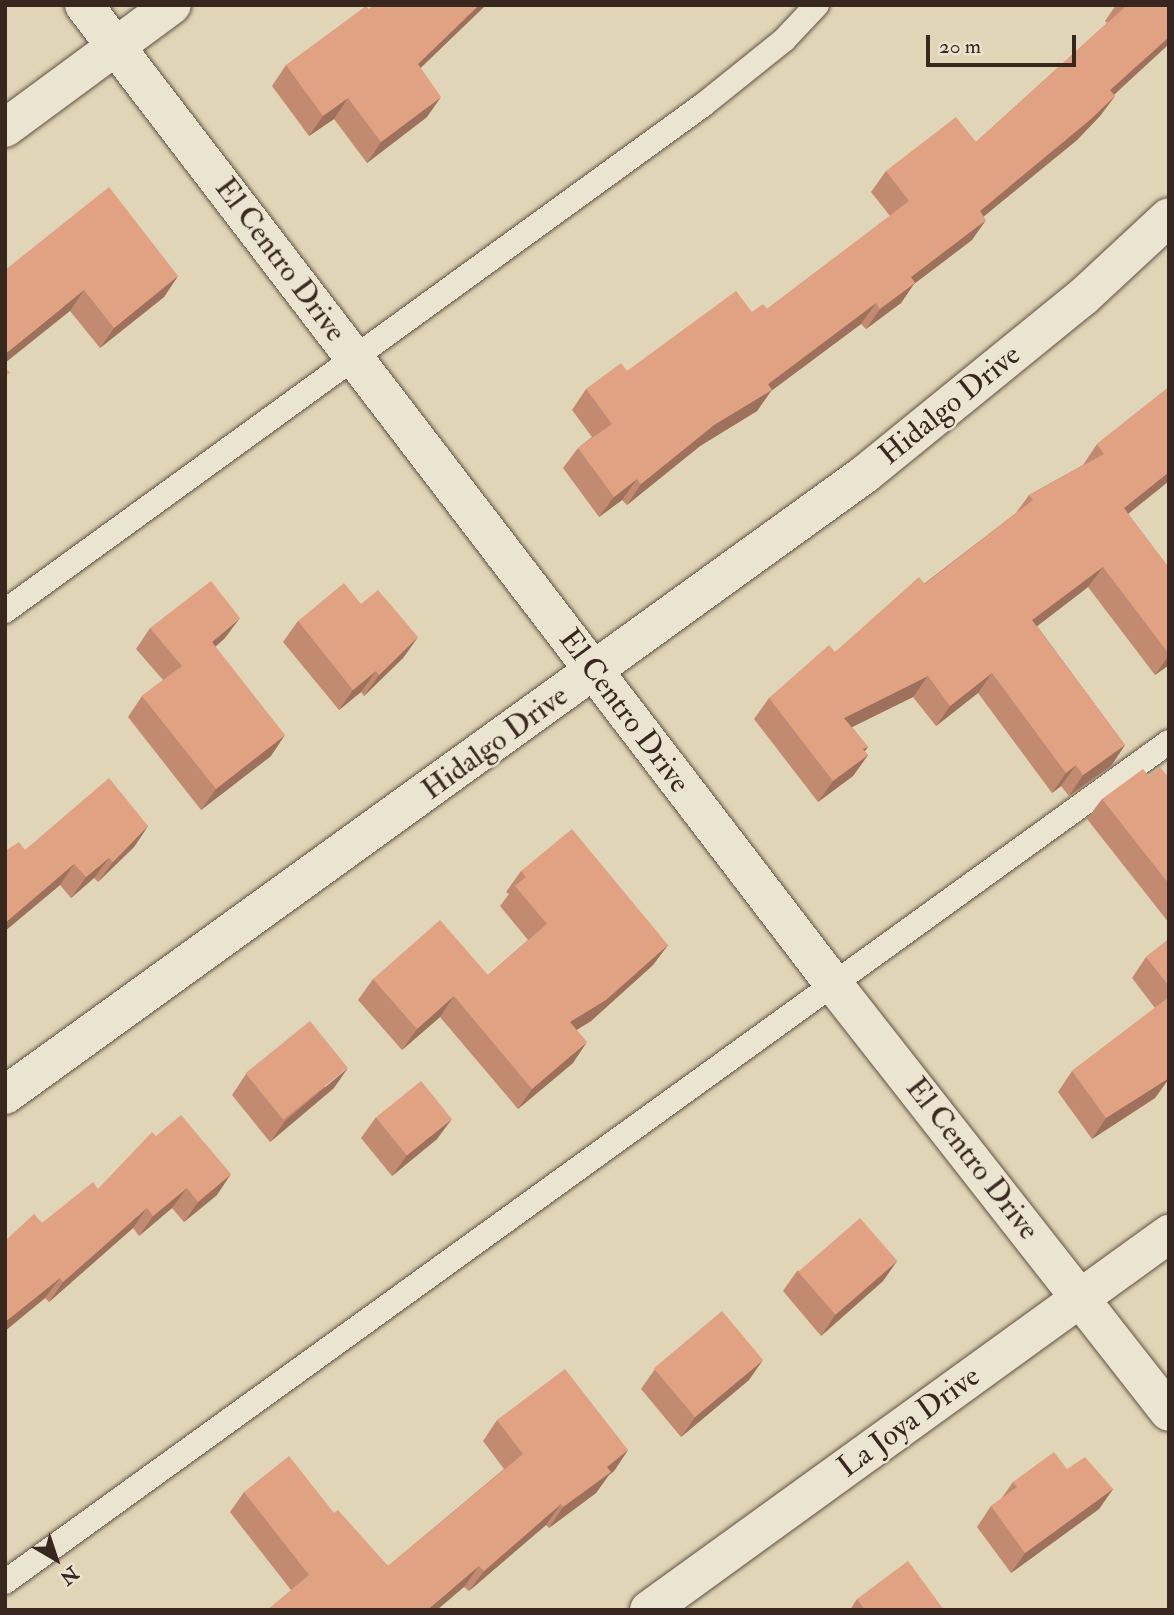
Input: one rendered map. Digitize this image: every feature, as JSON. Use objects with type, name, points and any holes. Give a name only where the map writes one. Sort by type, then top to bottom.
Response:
[{"type":"street","name":"El Centro Drive","points":[[85,5],[835,986],[1169,1412]]},
{"type":"street","points":[[5,128],[172,5]]},
{"type":"street","name":"Hidalgo Drive","points":[[5,1095],[865,474],[1083,297],[1169,217]]},
{"type":"street","name":"La Joya Drive","points":[[649,1610],[1169,1234]]},
{"type":"lane","points":[[5,611],[704,105],[784,40],[817,5]]},
{"type":"lane","points":[[5,1582],[835,986],[1169,742]]},
{"type":"building","points":[[375,5],[479,5],[418,64],[441,97],[381,142],[348,98],[323,116],[286,65],[366,6],[369,9]]},
{"type":"building","points":[[1124,5],[1169,5],[1169,37],[1110,90],[1115,96],[980,211],[986,220],[911,277],[915,283],[880,309],[876,303],[768,384],[772,390],[714,425],[641,484],[637,479],[614,497],[578,448],[612,424],[586,389],[621,363],[627,371],[736,291],[752,312],[763,304],[767,309],[909,201],[886,171],[956,117],[976,142],[1125,7]]},
{"type":"building","points":[[109,187],[178,276],[114,328],[84,290],[5,354],[5,270]]},
{"type":"building","points":[[1169,387],[1169,472],[1124,508],[1169,568],[1169,654],[1103,567],[1032,620],[1125,745],[1083,775],[1076,765],[1066,773],[992,673],[950,706],[928,676],[844,718],[868,747],[863,749],[868,755],[833,781],[769,698],[829,645],[835,652],[919,577],[925,584],[1033,500],[1029,495],[1104,454],[1097,444]]},
{"type":"building","points":[[211,581],[240,618],[212,642],[285,735],[216,789],[142,696],[182,666],[150,628]]},
{"type":"building","points":[[344,583],[361,604],[378,590],[418,637],[379,675],[376,671],[353,690],[298,621]]},
{"type":"building","points":[[1160,767],[1169,778],[1169,884],[1102,799],[1143,769],[1149,776]]},
{"type":"building","points":[[109,778],[148,826],[113,862],[109,858],[86,877],[74,864],[5,923],[5,851],[19,842],[25,850]]},
{"type":"building","points":[[572,829],[668,945],[606,1000],[570,1022],[587,1042],[532,1089],[454,996],[417,1029],[373,979],[440,920],[488,975],[547,924],[515,886],[526,877],[521,871]]},
{"type":"building","points":[[1169,939],[1169,986],[1146,957]]},
{"type":"building","points":[[1169,997],[1169,1078],[1106,1118],[1072,1071]]},
{"type":"building","points":[[310,1021],[348,1068],[283,1120],[245,1073]]},
{"type":"building","points":[[421,1081],[452,1119],[407,1156],[376,1118]]},
{"type":"building","points":[[181,1115],[231,1174],[198,1202],[187,1188],[153,1216],[147,1208],[63,1282],[60,1278],[5,1322],[5,1241],[34,1214],[42,1223],[93,1182],[98,1189],[152,1132],[156,1136]]},
{"type":"building","points":[[860,1218],[897,1261],[836,1315],[798,1272]]},
{"type":"building","points":[[722,1311],[763,1360],[695,1417],[654,1368]]},
{"type":"building","points":[[565,1369],[628,1450],[607,1467],[611,1472],[563,1507],[561,1504],[484,1571],[479,1566],[427,1610],[267,1610],[309,1575],[244,1492],[289,1456],[334,1513],[338,1510],[388,1566],[523,1454],[497,1420]]},
{"type":"building","points":[[1054,1452],[1067,1469],[1085,1457],[1113,1489],[1025,1553],[991,1506],[1017,1487],[1013,1482]]},
{"type":"building","points":[[908,1561],[944,1610],[865,1610],[857,1599]]}]
